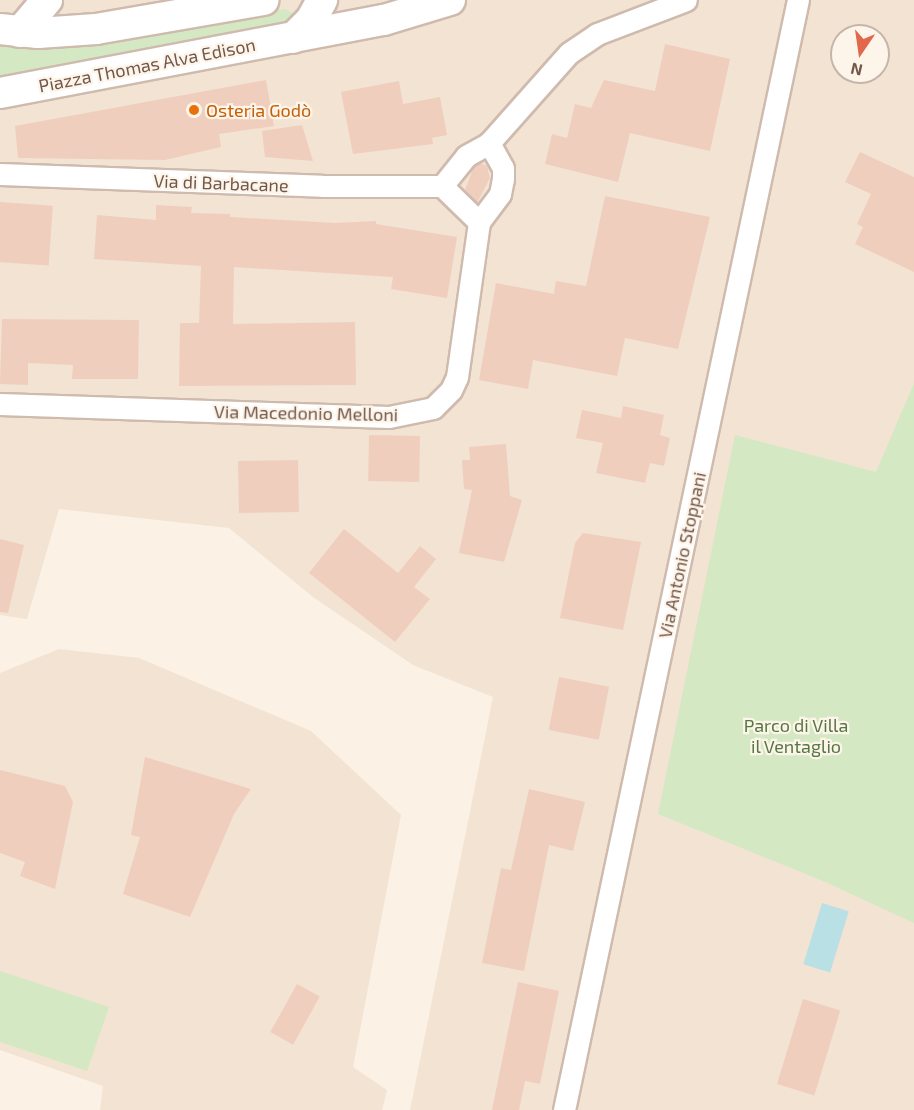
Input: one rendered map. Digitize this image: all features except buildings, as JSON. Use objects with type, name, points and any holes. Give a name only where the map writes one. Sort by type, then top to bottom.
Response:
[{"type":"main road","points":[[10,30],[47,0]]},
{"type":"main road","points":[[10,30],[96,29],[264,0]]},
{"type":"main road","points":[[293,38],[311,20],[322,0]]},
{"type":"main road","name":"Piazza Thomas Alva Edison","points":[[0,93],[293,38],[442,3]]},
{"type":"street","points":[[479,222],[442,186],[466,156],[489,143],[569,53],[597,34],[686,0]]},
{"type":"street","name":"Via Antonio Stoppani","points":[[564,1110],[798,0]]},
{"type":"street","name":"Via Macedonio Melloni","points":[[0,404],[388,417],[433,408],[451,390],[457,377],[479,222],[500,194],[503,168],[489,143]]},
{"type":"street","name":"Via di Barbacane","points":[[0,174],[310,186],[442,186]]},
{"type":"shaded area","points":[[0,0],[914,0],[914,1110],[410,1110],[493,697],[413,665],[313,597],[229,528],[59,509],[27,619],[0,615]]},
{"type":"shaded area","points":[[59,649],[139,658],[311,731],[401,815],[353,1067],[387,1090],[382,1110],[100,1110],[103,1086],[0,1050],[0,673]]},
{"type":"green space","points":[[285,9],[296,15],[295,25],[0,83],[0,42],[72,43]]},
{"type":"green space","name":"Parco di Villa il Ventaglio","points":[[914,383],[914,923],[823,881],[658,814],[735,435],[876,472]]},
{"type":"green space","points":[[0,971],[109,1007],[87,1071],[0,1042]]},
{"type":"water","points":[[822,903],[849,911],[830,972],[803,964]]},
{"type":"place","name":"Osteria Godò","points":[[194,110]]}]
